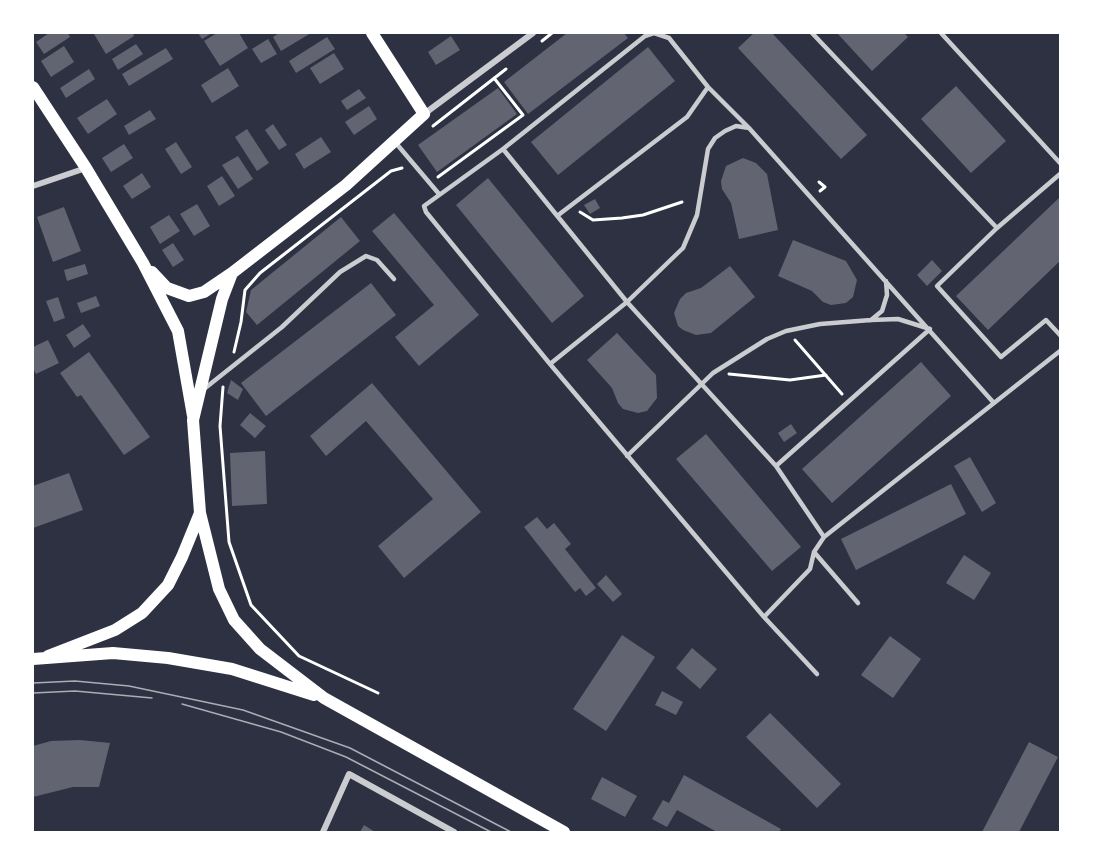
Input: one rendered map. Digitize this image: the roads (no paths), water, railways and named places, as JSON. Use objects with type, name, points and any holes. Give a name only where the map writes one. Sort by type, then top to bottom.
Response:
[{"type":"main road","points":[[142,263],[167,288],[189,297],[204,292],[346,185],[424,114],[372,33]]},
{"type":"main road","points":[[33,87],[86,168],[142,263],[178,331],[193,420],[200,513],[219,589],[234,620],[260,649],[324,698],[564,832]]},
{"type":"main road","points":[[193,420],[202,391],[206,361],[232,273]]},
{"type":"main road","points":[[48,656],[115,630],[142,613],[168,585],[200,513]]},
{"type":"main road","points":[[33,659],[48,656],[113,653],[168,658],[232,669],[324,698]]},
{"type":"street","points":[[424,114],[533,33]]},
{"type":"street","points":[[33,186],[86,168]]},
{"type":"street","points":[[323,832],[349,774],[454,832]]},
{"type":"lane","points":[[817,674],[764,617],[627,456],[426,212],[424,206],[503,148],[645,36],[654,33],[669,38],[708,87],[749,128],[993,402]]},
{"type":"lane","points":[[812,33],[997,228]]},
{"type":"lane","points":[[941,33],[1060,163]]},
{"type":"lane","points":[[557,216],[687,117],[708,87]]},
{"type":"lane","points":[[550,364],[627,302],[683,248],[697,215],[708,149],[715,138],[736,126],[749,128]]},
{"type":"lane","points":[[396,141],[439,194]]},
{"type":"lane","points":[[503,148],[627,302],[776,466],[824,537]]},
{"type":"lane","points":[[1060,174],[997,228],[937,286],[1001,357],[1046,320],[1060,335]]},
{"type":"lane","points":[[202,391],[282,327],[339,272],[366,256],[377,260],[394,279]]},
{"type":"lane","points":[[871,320],[882,311],[887,295],[885,280]]},
{"type":"lane","points":[[627,456],[713,373],[745,351],[786,331],[871,320],[898,319],[930,329]]},
{"type":"lane","points":[[776,466],[930,329]]},
{"type":"lane","points":[[764,617],[810,569],[814,552],[824,537],[1060,351]]},
{"type":"lane","points":[[814,552],[858,603]]},
{"type":"tram line","points":[[33,683],[75,681],[129,686],[243,710],[350,748],[511,832]]},
{"type":"tram line","points":[[33,693],[75,691],[152,698]]},
{"type":"tram line","points":[[182,704],[281,732],[346,757],[491,832]]}]
